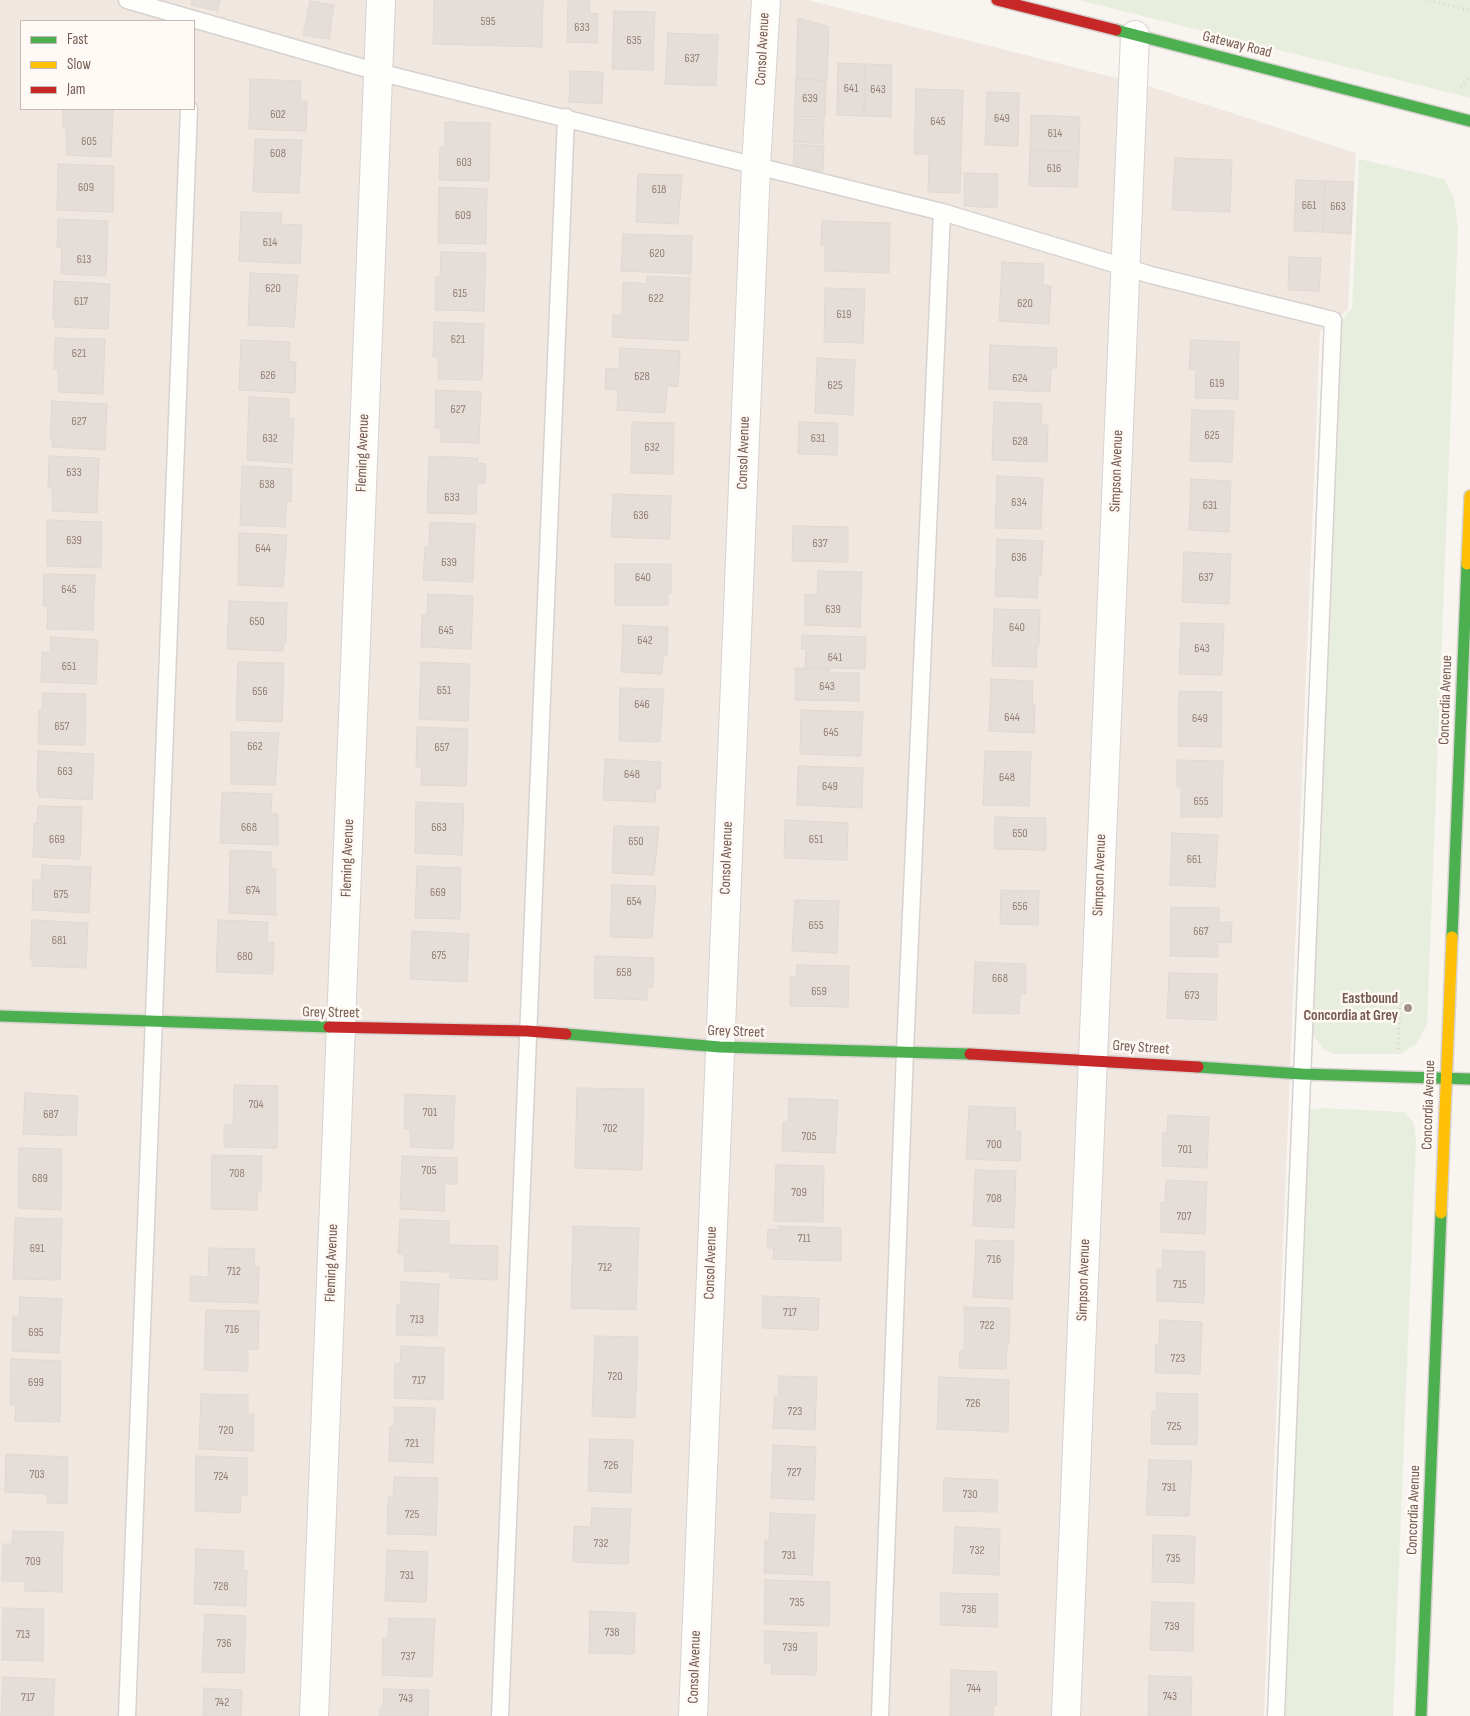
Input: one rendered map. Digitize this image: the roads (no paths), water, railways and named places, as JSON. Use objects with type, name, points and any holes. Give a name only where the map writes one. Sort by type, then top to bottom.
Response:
[{"type":"main road","name":"Gateway Road","points":[[997,0],[1470,120]]},
{"type":"main road","name":"Concordia Avenue","points":[[1421,1716],[1445,1077],[1470,496]]},
{"type":"main road","name":"Grey Street","points":[[0,1016],[341,1028],[527,1031],[720,1047],[905,1051],[1092,1060],[1302,1074],[1470,1079]]},
{"type":"street","name":"Fleming Avenue","points":[[314,1716],[381,0]]},
{"type":"street","name":"Consol Avenue","points":[[693,1716],[756,166],[766,0]]},
{"type":"street","name":"Simpson Avenue","points":[[1066,1716],[1135,35]]},
{"type":"lane","points":[[127,0],[189,20]]},
{"type":"lane","points":[[195,22],[378,72],[566,117],[942,212],[1125,267],[1333,320],[1276,1716]]},
{"type":"lane","points":[[126,1716],[189,110]]},
{"type":"lane","points":[[500,1716],[566,117]]},
{"type":"lane","points":[[880,1716],[905,1051],[942,212]]},
{"type":"place","name":"Eastbound Concordia at Grey","points":[[1408,1008]]}]
